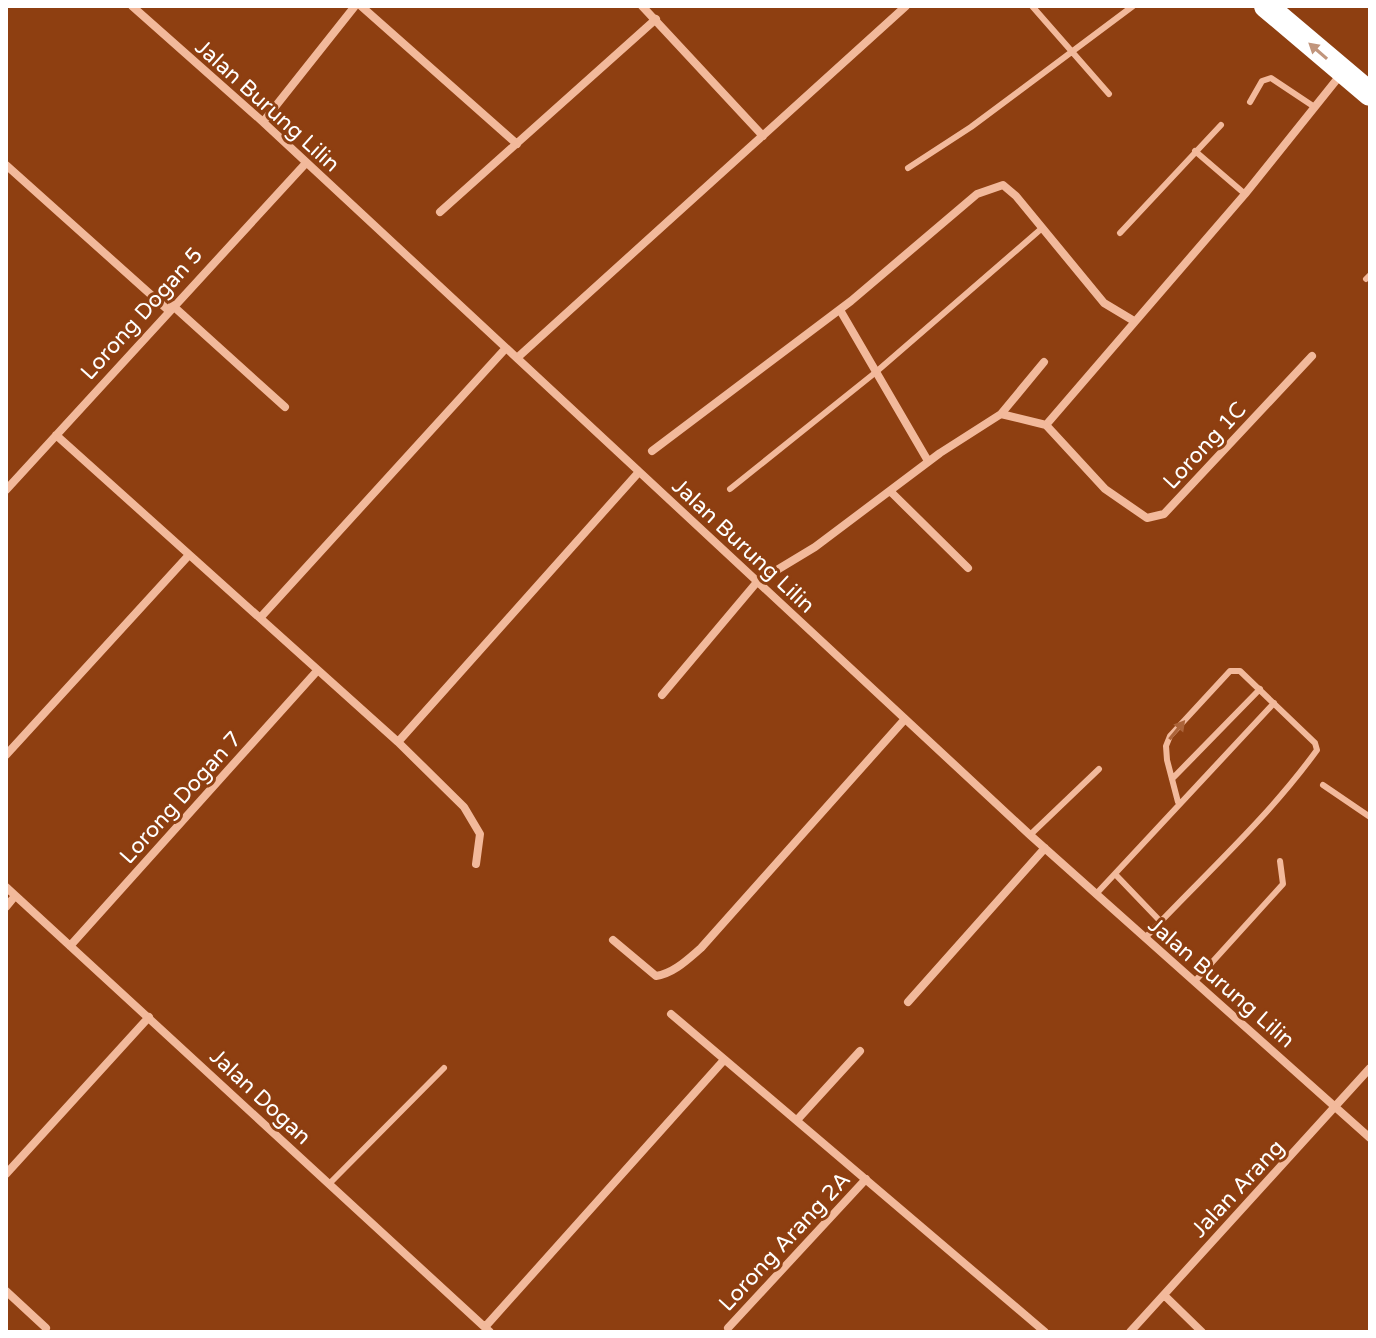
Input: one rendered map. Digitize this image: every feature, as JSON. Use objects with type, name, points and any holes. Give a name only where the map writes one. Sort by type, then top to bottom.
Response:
[{"type":"highway","points":[[1266,6],[1370,94]]},
{"type":"street","name":"Jalan Burung Lilin","points":[[132,6],[263,122],[1030,835],[1370,1138]]},
{"type":"street","points":[[263,122],[355,6]]},
{"type":"street","points":[[361,6],[517,144]]},
{"type":"street","points":[[642,6],[763,136]]},
{"type":"street","points":[[517,358],[906,6]]},
{"type":"street","points":[[440,212],[656,19]]},
{"type":"street","points":[[1001,414],[1046,425],[1245,194],[1343,72]]},
{"type":"street","name":"Lorong Dogan 5","points":[[6,490],[170,307],[306,163]]},
{"type":"street","points":[[6,165],[285,407]]},
{"type":"street","points":[[652,451],[840,310],[977,194],[994,186],[1003,185],[1016,196],[1104,303],[1134,321]]},
{"type":"street","points":[[840,310],[928,461]]},
{"type":"street","points":[[260,618],[506,348]]},
{"type":"street","name":"Lorong 1C","points":[[1046,425],[1124,504],[1147,518],[1164,514],[1312,356]]},
{"type":"street","points":[[662,695],[757,582],[815,547],[928,461],[1001,414],[1044,362]]},
{"type":"street","points":[[56,435],[398,742],[476,823],[480,834],[476,864]]},
{"type":"street","points":[[398,742],[638,473]]},
{"type":"street","points":[[891,492],[968,568]]},
{"type":"street","points":[[6,755],[189,555]]},
{"type":"street","name":"Lorong Dogan 7","points":[[70,946],[317,671]]},
{"type":"street","points":[[613,940],[656,976],[667,974],[684,963],[701,948],[905,719]]},
{"type":"street","points":[[908,1002],[1045,848]]},
{"type":"street","name":"Jalan Dogan","points":[[6,887],[488,1330]]},
{"type":"street","points":[[6,907],[15,896]]},
{"type":"street","points":[[671,1014],[1045,1332]]},
{"type":"street","points":[[6,1174],[149,1017]]},
{"type":"street","points":[[797,1120],[860,1051]]},
{"type":"street","points":[[488,1330],[724,1060]]},
{"type":"street","name":"Jalan Arang","points":[[1130,1332],[1370,1068]]},
{"type":"street","name":"Lorong Arang 2A","points":[[728,1328],[866,1179]]},
{"type":"street","points":[[6,1291],[46,1328]]},
{"type":"street","points":[[1164,1295],[1202,1332]]},
{"type":"lane","points":[[1032,6],[1109,94]]},
{"type":"lane","points":[[908,168],[1133,6]]},
{"type":"lane","points":[[1250,102],[1262,81],[1271,78],[1313,106]]},
{"type":"lane","points":[[1120,233],[1221,125]]},
{"type":"lane","points":[[1195,151],[1245,194]]},
{"type":"lane","points":[[730,489],[876,372],[1041,229]]},
{"type":"lane","points":[[1145,938],[1229,853],[1317,750],[1315,743],[1240,671],[1230,671],[1170,736],[1166,746],[1178,802]]},
{"type":"lane","points":[[1172,779],[1260,689]]},
{"type":"lane","points":[[1097,893],[1178,802],[1274,703]]},
{"type":"lane","points":[[1030,835],[1099,769]]},
{"type":"lane","points":[[1323,785],[1370,817]]},
{"type":"lane","points":[[1196,980],[1283,884],[1280,861]]},
{"type":"lane","points":[[1115,874],[1161,922]]},
{"type":"lane","points":[[330,1183],[444,1068]]}]
